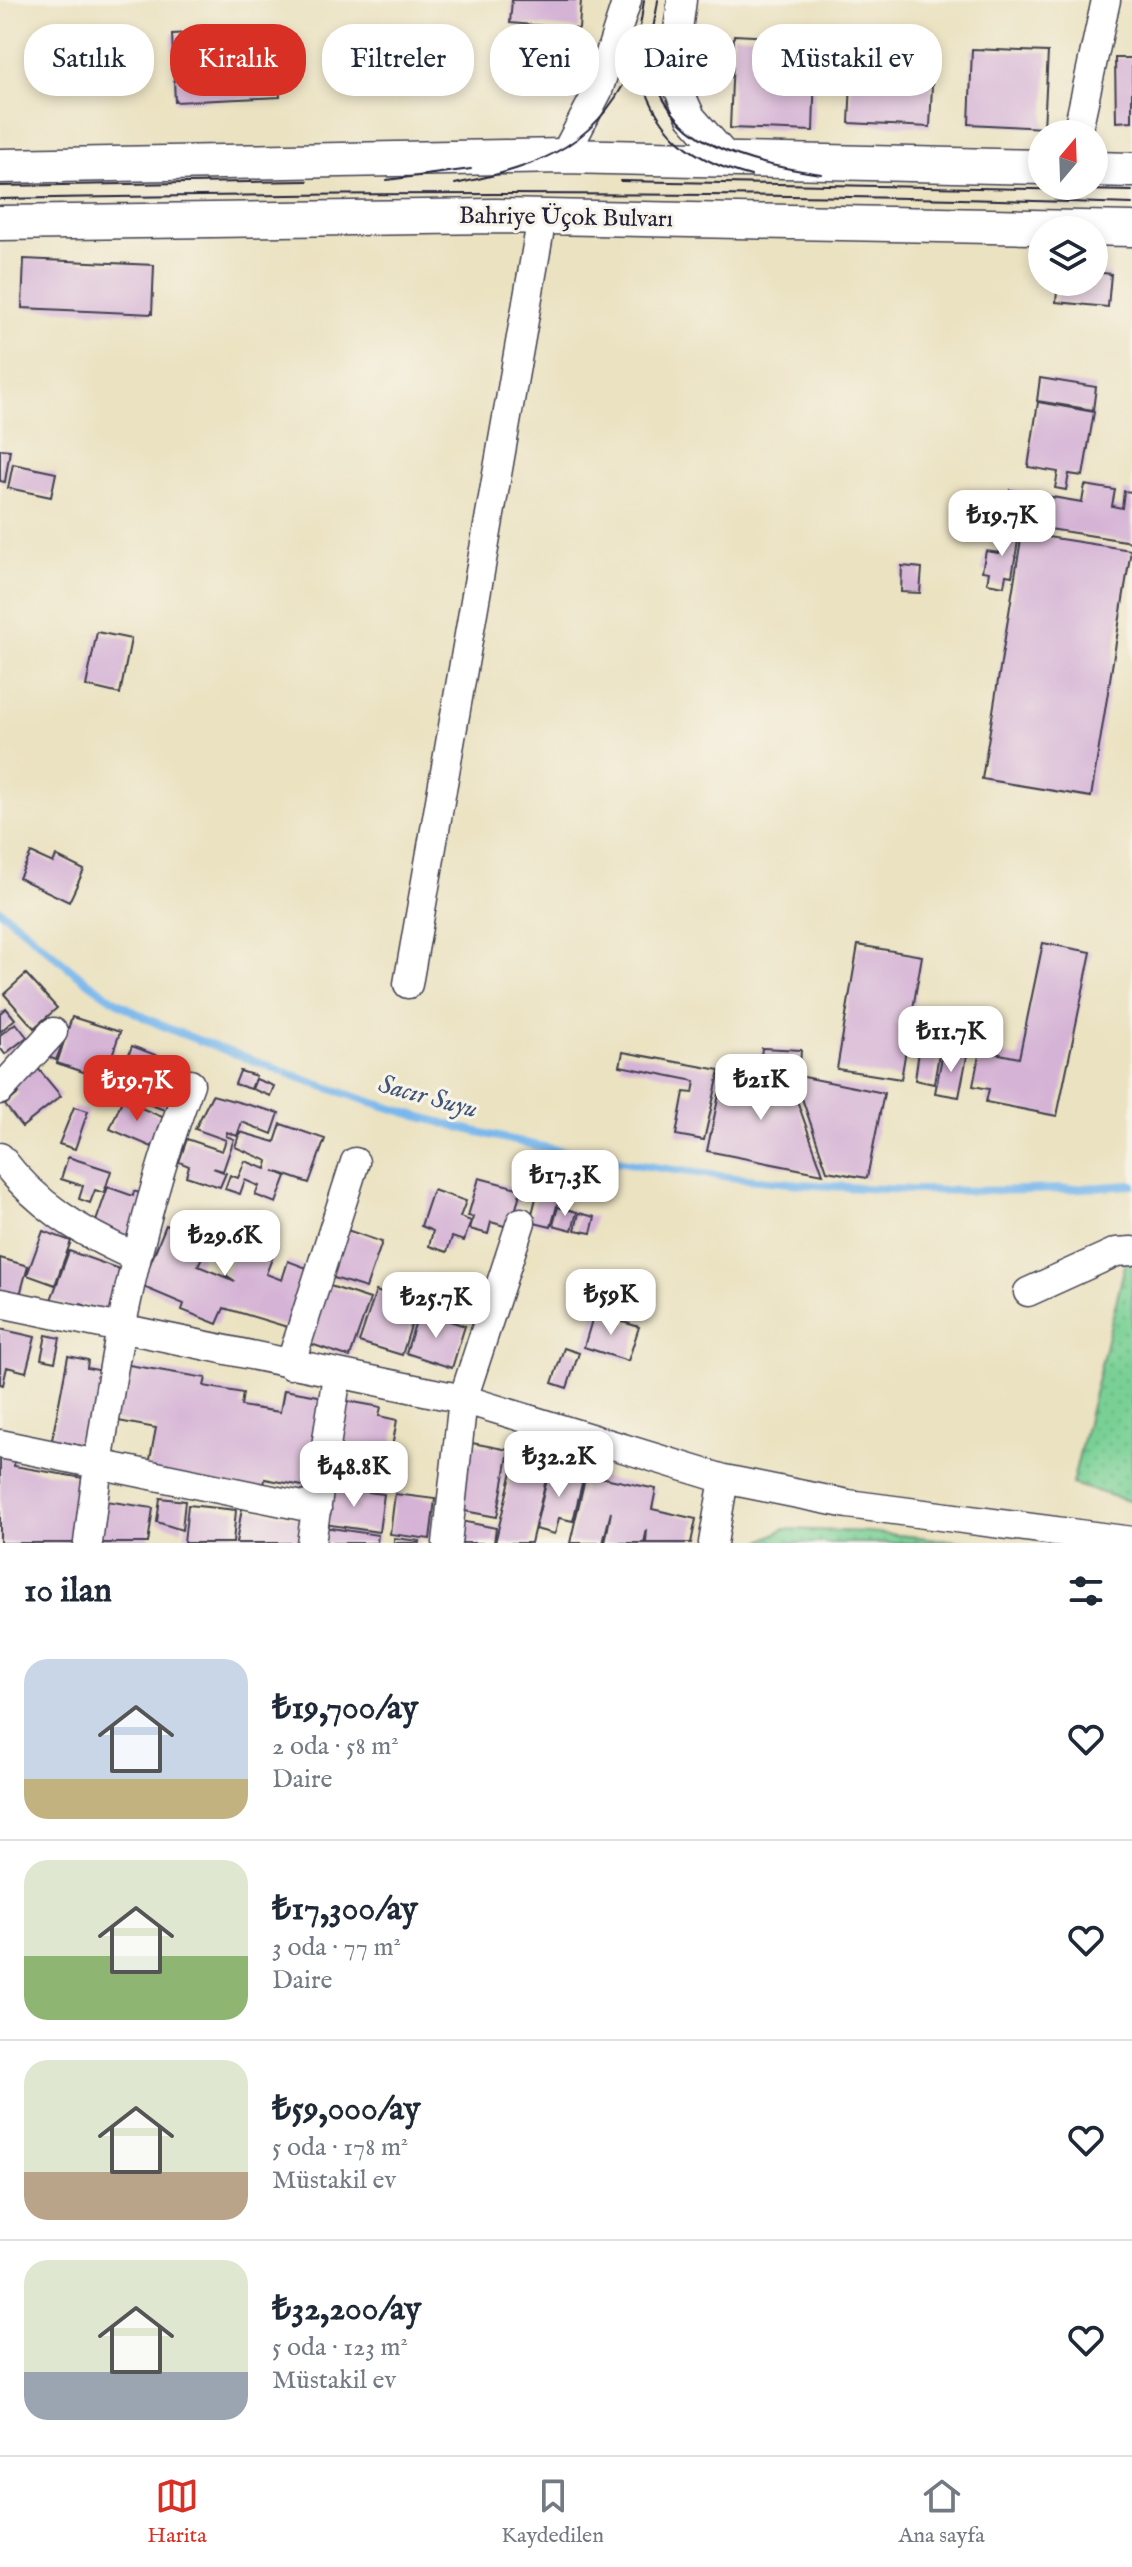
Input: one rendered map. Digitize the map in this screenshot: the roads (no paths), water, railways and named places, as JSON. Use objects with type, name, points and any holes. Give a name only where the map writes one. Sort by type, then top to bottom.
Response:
[{"type":"main road","points":[[0,166],[564,156],[1028,167]]},
{"type":"main road","points":[[1108,169],[1132,170]]},
{"type":"main road","name":"Bahriye Üçok Bulvarı","points":[[0,223],[542,217],[1132,229]]},
{"type":"street","points":[[564,156],[598,91],[627,0]]},
{"type":"street","points":[[682,0],[672,75],[691,117],[729,160]]},
{"type":"street","points":[[1080,120],[1106,0]]},
{"type":"street","points":[[408,984],[542,217]]},
{"type":"street","points":[[0,1090],[53,1032]]},
{"type":"street","points":[[88,1543],[118,1330],[134,1256],[167,1143],[190,1084]]},
{"type":"street","points":[[0,1157],[24,1189],[81,1232],[134,1256]]},
{"type":"street","points":[[290,1365],[355,1162]]},
{"type":"street","points":[[447,1543],[463,1399],[521,1222]]},
{"type":"street","points":[[1028,1292],[1116,1252],[1132,1251]]},
{"type":"street","points":[[0,1303],[118,1330],[463,1399],[724,1479],[848,1504],[1132,1541]]},
{"type":"street","points":[[311,1543],[337,1375]]},
{"type":"street","points":[[0,1444],[317,1509]]},
{"type":"street","points":[[713,1543],[724,1479]]},
{"type":"waterway","name":"Sacır Suyu","points":[[0,910],[87,982],[169,1029],[362,1099],[469,1130],[578,1154],[688,1172],[799,1184],[910,1190],[1022,1190],[1132,1185]]},
{"type":"tram line","points":[[644,0],[637,60],[643,82],[663,124],[701,157],[751,176]]},
{"type":"tram line","points":[[658,0],[650,54],[659,90],[672,113],[691,131],[739,156],[821,174]]},
{"type":"tram line","points":[[455,184],[516,169],[566,146],[588,130],[616,96]]},
{"type":"tram line","points":[[387,180],[471,169]]},
{"type":"tram line","points":[[0,186],[308,181]]},
{"type":"tram line","points":[[620,181],[1132,191]]},
{"type":"tram line","points":[[0,199],[566,194],[1132,204]]}]
